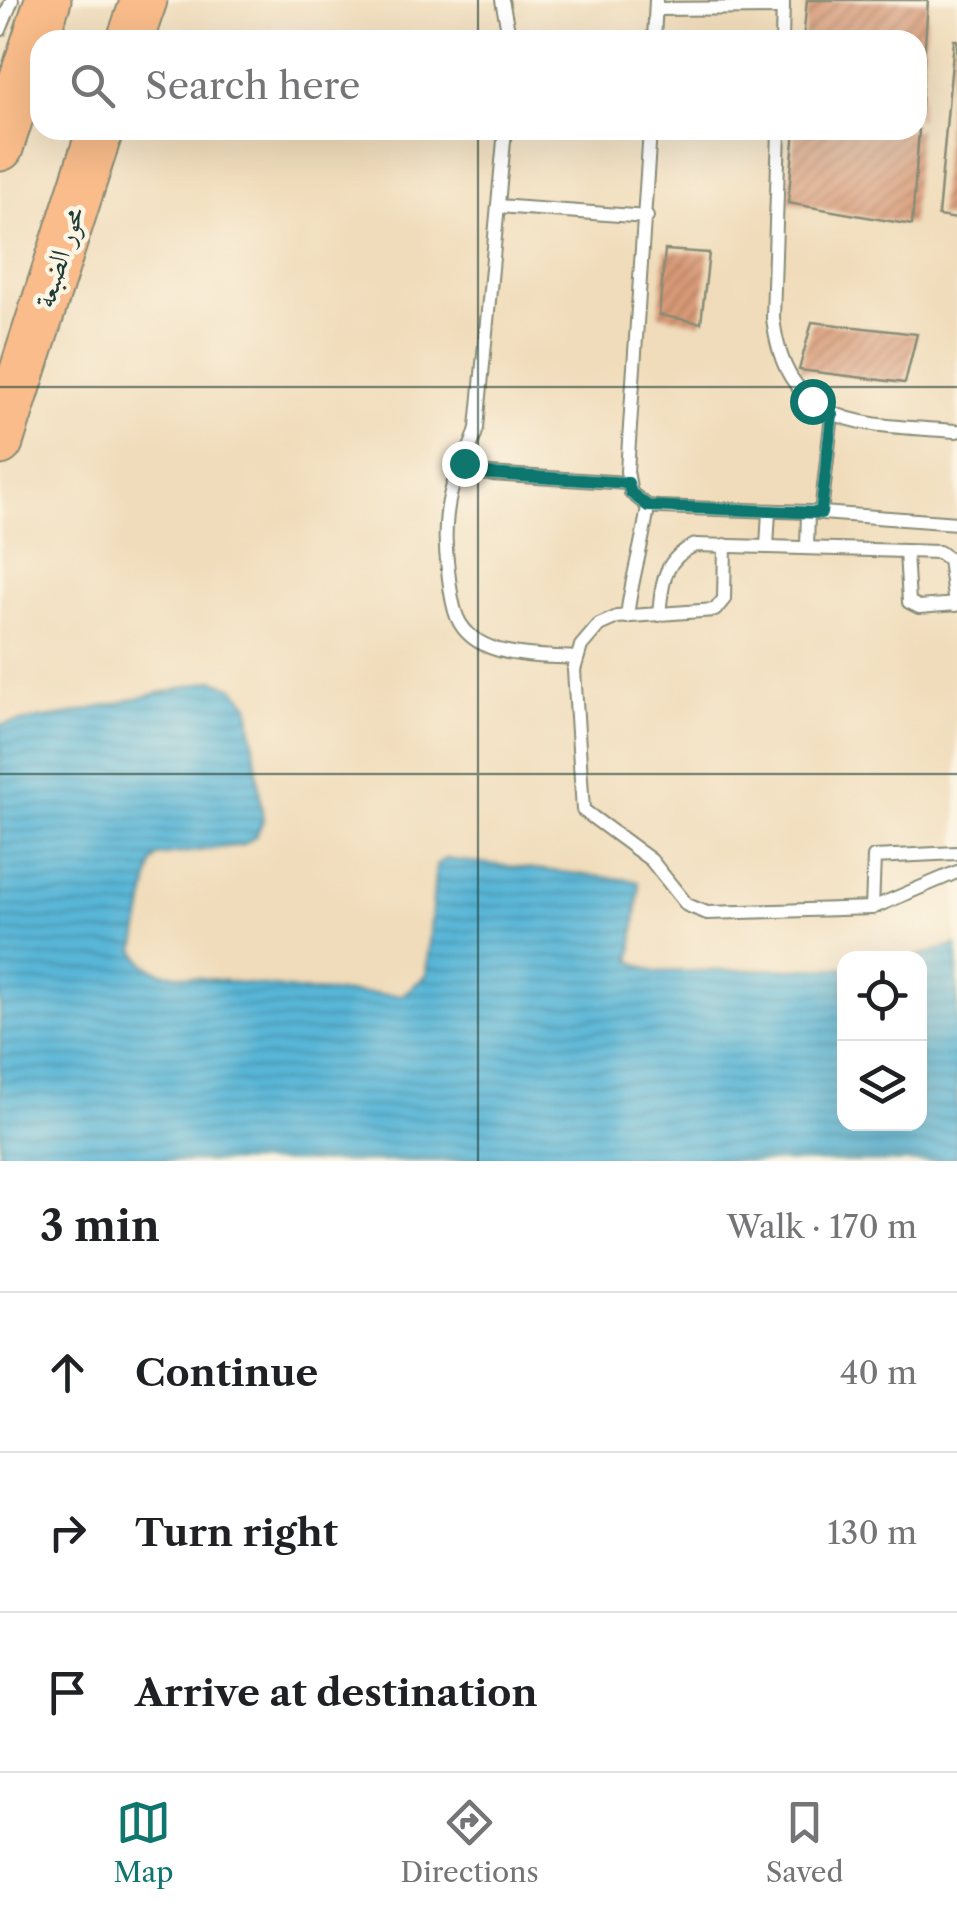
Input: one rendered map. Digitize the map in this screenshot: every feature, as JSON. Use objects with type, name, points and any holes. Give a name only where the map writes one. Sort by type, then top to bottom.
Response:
[{"type":"highway","points":[[38,30],[48,0]]},
{"type":"highway","points":[[134,30],[144,0]]},
{"type":"highway","points":[[0,148],[30,56]]},
{"type":"highway","name":"محور الضبعة","points":[[0,442],[97,140]]},
{"type":"lane","points":[[0,30],[12,0]]},
{"type":"lane","points":[[502,0],[508,30]]},
{"type":"lane","points":[[655,30],[656,4],[783,4],[782,30]]},
{"type":"lane","points":[[504,140],[477,428],[445,516],[446,554],[457,618],[475,638],[502,651],[576,658]]},
{"type":"lane","points":[[650,140],[628,483],[631,493],[648,506],[957,523]]},
{"type":"lane","points":[[779,140],[773,318],[784,364],[796,384],[832,414],[854,423],[957,431]]},
{"type":"lane","points":[[498,206],[646,218]]},
{"type":"lane","points":[[807,548],[832,414]]},
{"type":"lane","points":[[459,472],[628,483]]},
{"type":"lane","points":[[627,617],[629,589],[642,549],[648,506]]},
{"type":"lane","points":[[767,547],[769,511]]},
{"type":"lane","points":[[659,615],[662,582],[673,558],[695,545],[940,552],[948,555],[956,604],[919,607],[909,602],[906,552]]},
{"type":"lane","points":[[726,546],[721,606],[708,612],[627,617],[599,625],[581,646],[574,670],[583,810],[644,854],[687,905],[707,913],[872,908],[957,872]]},
{"type":"lane","points":[[872,908],[874,857],[957,853]]},
{"type":"water","points":[[214,680],[234,688],[249,705],[263,820],[256,836],[243,845],[157,856],[152,864],[135,950],[145,964],[162,973],[305,991],[402,995],[426,976],[435,876],[437,865],[445,859],[631,880],[638,882],[639,889],[631,961],[654,972],[837,968],[837,1131],[927,1131],[927,953],[957,945],[957,1161],[0,1161],[0,725],[71,714]]},
{"type":"building","points":[[807,0],[928,0],[926,30],[804,30]]},
{"type":"building","points":[[957,40],[957,219],[938,216]]},
{"type":"building","points":[[794,140],[918,140],[912,225],[788,203]]},
{"type":"building","points":[[665,250],[709,253],[701,323],[659,315]]},
{"type":"building","points":[[812,322],[917,334],[905,383],[799,370]]},
{"type":"route","points":[[464,463],[459,472],[628,483],[631,493],[648,506],[821,513],[832,414],[812,401]]}]
